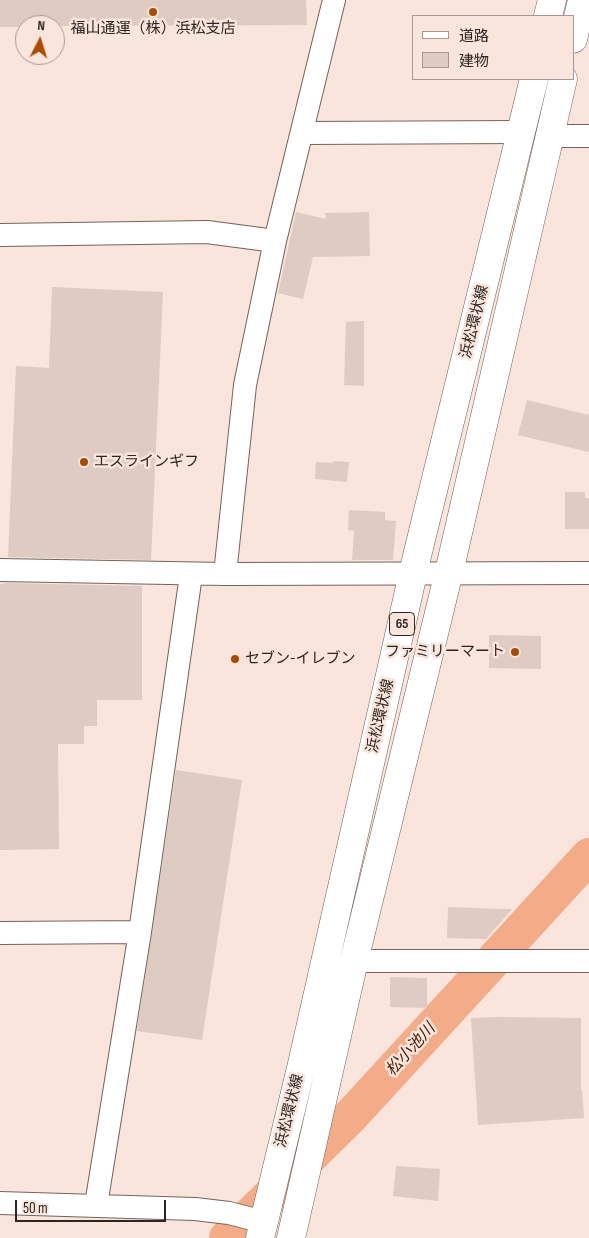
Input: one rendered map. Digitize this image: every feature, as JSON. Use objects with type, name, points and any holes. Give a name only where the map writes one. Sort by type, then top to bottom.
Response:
[{"type":"main road","points":[[548,15],[552,0]]},
{"type":"main road","points":[[574,35],[582,0]]},
{"type":"main road","name":"浜松環状線","points":[[262,1230],[302,1064],[414,573],[534,80]]},
{"type":"main road","name":"浜松環状線","points":[[291,1238],[354,960],[449,572],[564,80]]},
{"type":"street","points":[[225,574],[245,385],[275,241],[334,0]]},
{"type":"street","points":[[302,133],[521,132]]},
{"type":"street","points":[[550,136],[589,136]]},
{"type":"street","points":[[0,235],[207,232],[275,241]]},
{"type":"street","points":[[0,570],[192,575],[449,572],[589,573]]},
{"type":"street","points":[[96,1205],[140,932],[192,575]]},
{"type":"street","points":[[0,933],[140,932]]},
{"type":"street","points":[[354,960],[589,962]]},
{"type":"street","points":[[0,1203],[195,1209],[229,1213],[262,1230]]},
{"type":"building","name":"福山通運（株）浜松支店","points":[[0,0],[306,0],[307,25],[65,26],[65,15],[15,15],[15,27],[0,27]]},
{"type":"building","points":[[296,212],[326,219],[325,213],[369,212],[370,256],[313,257],[303,299],[278,293]]},
{"type":"building","name":"エスラインギフ","points":[[52,287],[163,292],[151,560],[8,557],[16,366],[49,368]]},
{"type":"building","points":[[364,321],[364,386],[344,385],[346,322]]},
{"type":"building","points":[[527,400],[589,415],[589,452],[518,435]]},
{"type":"building","points":[[333,461],[349,462],[347,482],[315,479],[316,462],[333,463]]},
{"type":"building","points":[[565,492],[585,492],[585,498],[589,498],[589,529],[565,529]]},
{"type":"building","points":[[349,510],[385,512],[385,520],[396,521],[393,560],[352,560],[354,531],[348,530]]},
{"type":"building","points":[[0,584],[142,586],[142,700],[97,700],[97,726],[84,726],[84,744],[58,744],[59,849],[0,850]]},
{"type":"building","name":"ファミリーマート","points":[[489,635],[541,636],[541,669],[489,668]]},
{"type":"building","points":[[176,770],[242,780],[202,1040],[137,1031]]},
{"type":"building","points":[[448,907],[512,909],[486,939],[447,938]]},
{"type":"building","points":[[390,977],[427,978],[427,1008],[390,1007]]},
{"type":"building","points":[[471,1018],[581,1018],[581,1090],[584,1118],[478,1125]]},
{"type":"building","points":[[396,1166],[440,1169],[438,1201],[393,1196]]},
{"type":"waterway","name":"松小池川","points":[[227,1238],[349,1118],[589,856]]},
{"type":"place","name":"福山通運（株）浜松支店","points":[[153,12]]},
{"type":"place","name":"エスラインギフ","points":[[84,462]]},
{"type":"place","name":"ファミリーマート","points":[[515,652]]},
{"type":"place","name":"セブン-イレブン","points":[[235,659]]}]
